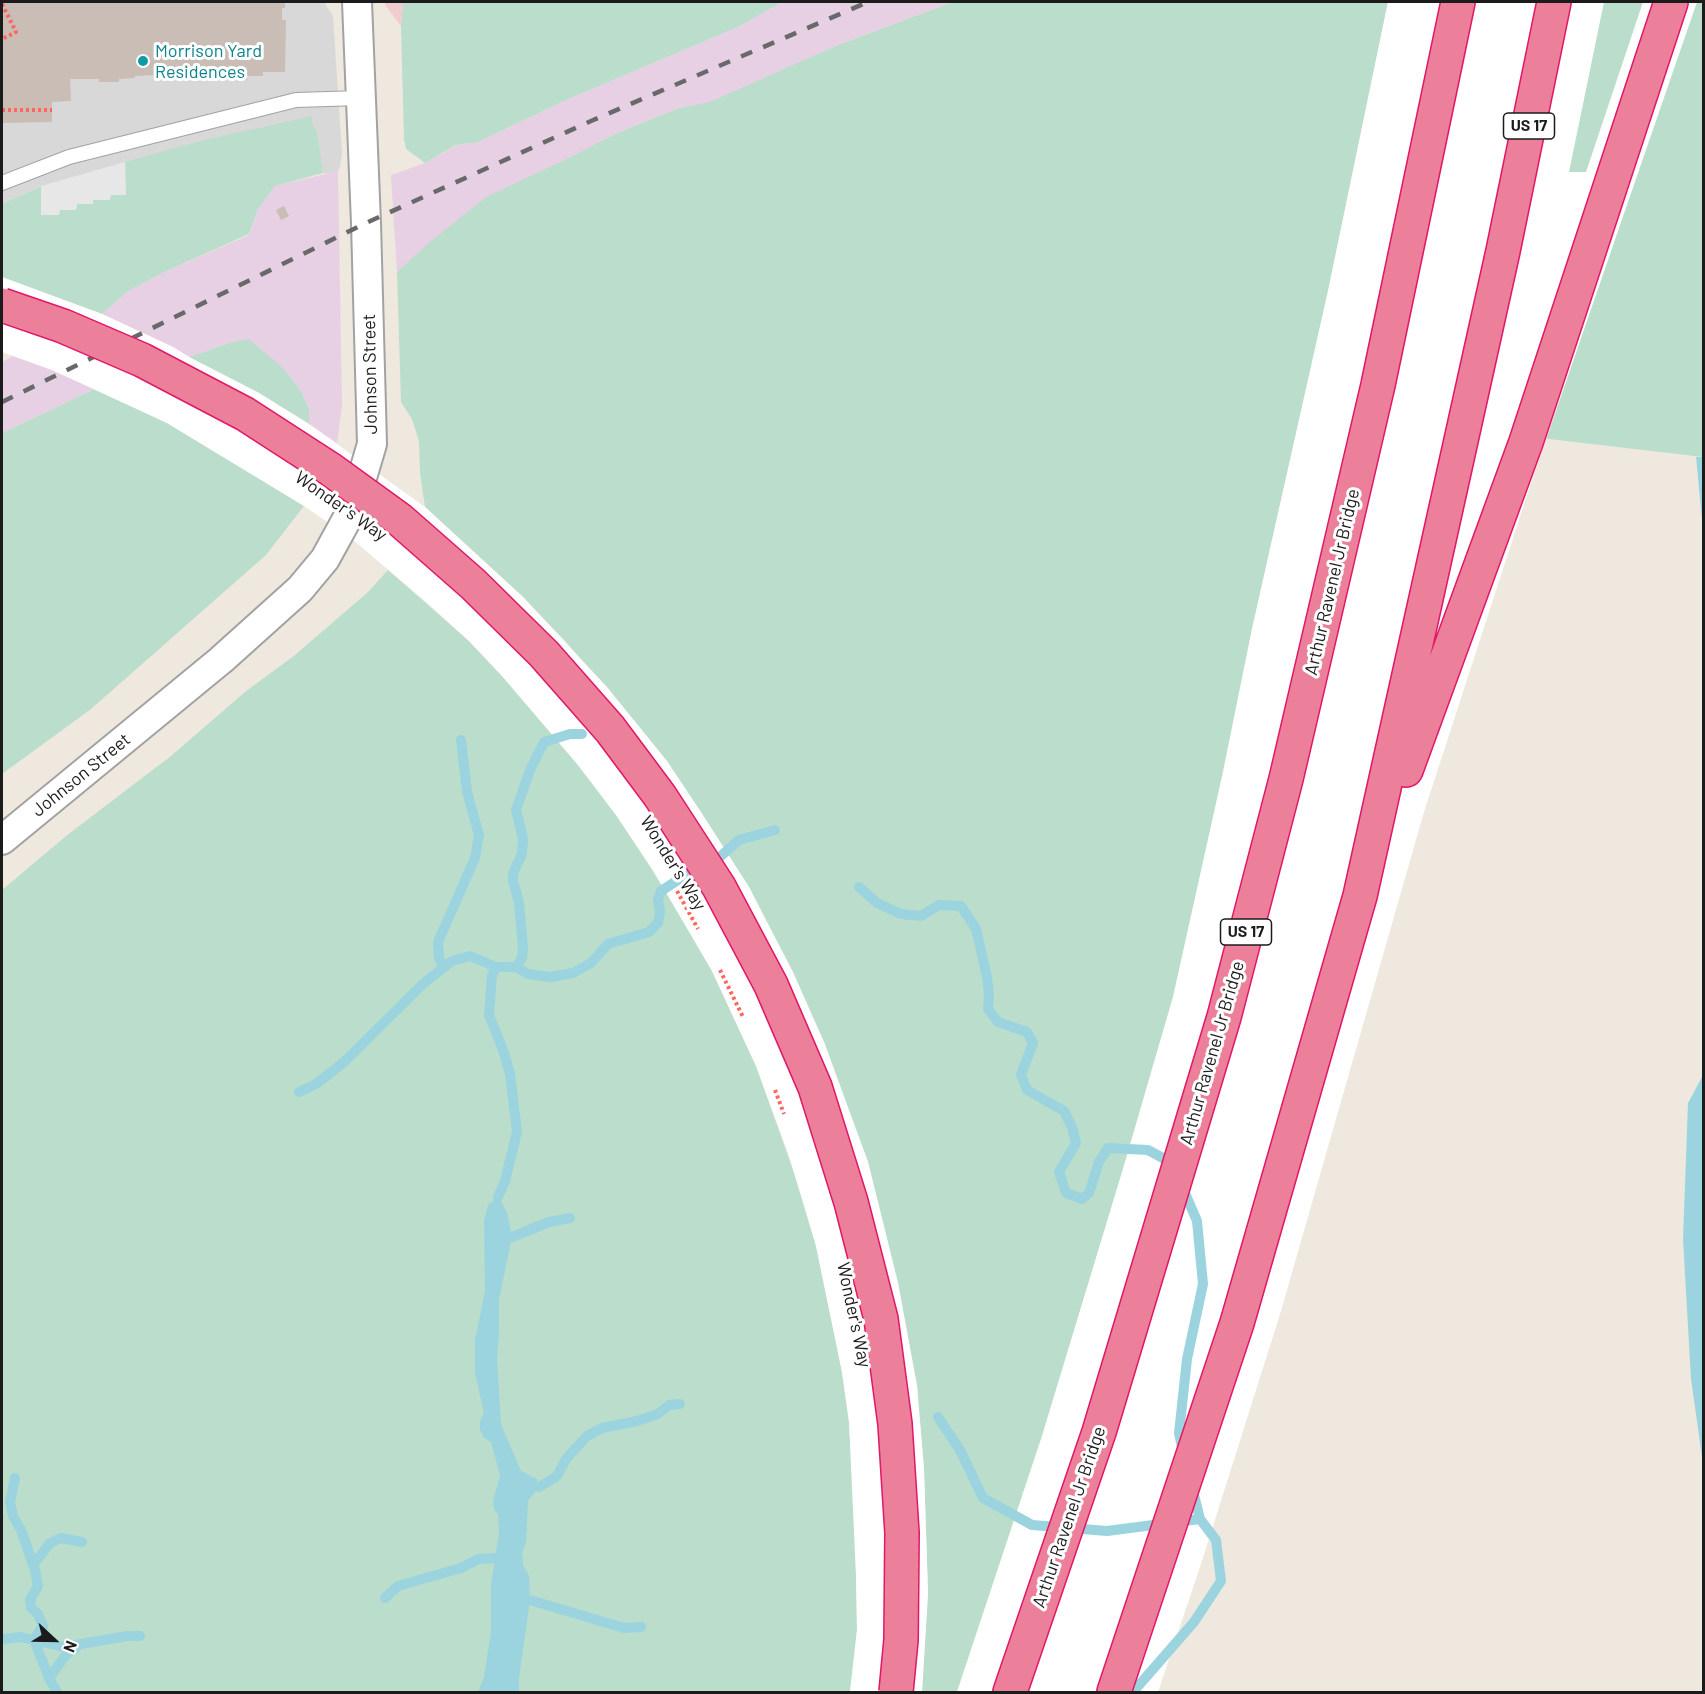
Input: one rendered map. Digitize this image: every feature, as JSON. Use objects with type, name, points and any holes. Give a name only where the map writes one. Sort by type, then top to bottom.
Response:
[{"type":"highway","name":"Arthur Ravenel Jr Bridge","points":[[1010,1692],[1099,1431],[1224,1017],[1286,778],[1378,385],[1458,2]]},
{"type":"highway","name":"US 17","points":[[1114,1692],[1237,1323],[1360,896],[1503,251],[1554,2]]},
{"type":"highway","points":[[1360,896],[1526,442],[1671,2]]},
{"type":"highway","points":[[2,305],[63,326],[142,360],[245,414],[330,469],[399,519],[473,584],[544,654],[610,729],[660,796],[719,887],[771,985],[815,1087],[851,1202],[881,1319],[896,1424],[902,1533],[901,1640],[896,1692]]},
{"type":"street","name":"Johnson Street","points":[[2,840],[221,660],[300,589],[325,560],[353,508],[372,444],[357,2]]},
{"type":"lane","points":[[2,183],[69,157],[296,100],[361,98]]},
{"type":"path","points":[[2,4],[16,32],[2,39]]},
{"type":"path","points":[[2,110],[52,110]]},
{"type":"path","name":"Wonder's Way","points":[[672,884],[701,934]]},
{"type":"path","points":[[717,964],[747,1024]]},
{"type":"path","points":[[773,1085],[785,1117]]},
{"type":"shaded area","points":[[2,2],[324,2],[333,16],[342,153],[340,167],[338,171],[330,174],[323,173],[318,134],[312,123],[312,116],[126,195],[40,186],[2,204]]},
{"type":"shaded area","points":[[385,2],[403,2],[401,26],[385,5]]},
{"type":"shaded area","points":[[782,2],[953,2],[838,45],[710,103],[679,108],[615,134],[449,228],[397,272],[391,175],[425,163],[457,145],[478,142],[566,100],[738,27]]},
{"type":"shaded area","points":[[125,162],[126,195],[111,195],[110,200],[93,200],[93,204],[77,204],[76,210],[60,210],[59,215],[41,215],[41,186]]},
{"type":"shaded area","points":[[338,171],[342,405],[337,443],[309,424],[309,409],[301,391],[284,369],[232,342],[189,357],[173,347],[102,314],[127,292],[162,273],[249,235],[258,209],[275,186]]},
{"type":"shaded area","points":[[13,356],[95,389],[2,433],[2,362]]},
{"type":"green space","points":[[403,2],[782,2],[738,27],[566,100],[478,142],[456,145],[425,163],[406,149],[404,139],[401,26]]},
{"type":"green space","points":[[953,2],[1388,2],[1328,291],[1173,997],[1042,1436],[957,1692],[922,1692],[928,1593],[924,1469],[917,1385],[898,1283],[868,1162],[824,1042],[749,887],[666,761],[566,642],[523,597],[425,507],[420,473],[419,441],[412,419],[401,402],[397,272],[486,197],[615,134],[679,108],[710,102],[838,45]]},
{"type":"green space","points":[[1558,2],[1703,2],[1703,457],[1464,429]]},
{"type":"green space","points":[[312,116],[312,123],[318,134],[323,173],[275,186],[258,209],[249,234],[162,273],[127,292],[102,314],[2,277],[2,204],[41,186],[42,214],[59,210],[76,210],[77,204],[93,204],[93,200],[110,200],[110,195],[126,195],[125,162],[201,141]]},
{"type":"green space","points":[[249,339],[284,369],[301,391],[309,409],[309,424],[259,393],[189,357],[232,342]]},
{"type":"green space","points":[[95,389],[167,423],[304,506],[266,555],[91,709],[2,774],[2,433]]},
{"type":"green space","points":[[388,570],[469,641],[502,676],[578,765],[616,815],[671,899],[712,971],[756,1066],[804,1201],[816,1246],[842,1372],[849,1422],[855,1523],[857,1630],[850,1692],[2,1692],[2,890],[66,836],[171,756],[245,692],[295,655],[368,592]]},
{"type":"water","points":[[1696,457],[1703,457],[1703,530]]},
{"type":"water","points":[[1703,1075],[1703,1464],[1691,1379],[1683,1239],[1688,1103]]},
{"type":"water","points":[[498,1197],[507,1212],[512,1237],[499,1299],[497,1359],[501,1424],[521,1471],[537,1479],[539,1487],[528,1501],[526,1543],[522,1552],[523,1565],[529,1576],[530,1600],[519,1692],[478,1692],[484,1677],[491,1632],[491,1584],[499,1532],[498,1515],[493,1501],[500,1476],[491,1442],[484,1438],[480,1430],[480,1421],[484,1413],[475,1373],[475,1340],[485,1291],[484,1221],[488,1205]]},
{"type":"pier","points":[[1388,2],[1604,2],[1569,172],[1586,172],[1643,2],[1697,2],[1529,489],[1424,812],[1281,1311],[1158,1692],[957,1692],[1042,1436],[1173,997],[1328,291]]},
{"type":"pier","points":[[2,277],[102,314],[173,347],[259,393],[309,424],[425,507],[523,597],[607,687],[667,761],[701,812],[749,887],[793,972],[824,1042],[868,1162],[898,1283],[917,1386],[924,1469],[928,1593],[922,1692],[850,1692],[857,1630],[849,1422],[842,1372],[816,1246],[789,1156],[756,1066],[712,971],[651,867],[616,815],[578,765],[502,676],[469,641],[352,539],[304,506],[167,423],[52,370],[2,352]]},
{"type":"building","name":"Morrison Yard Residences","points":[[2,2],[285,2],[285,8],[282,8],[282,20],[286,20],[285,72],[263,72],[263,76],[247,76],[247,80],[226,80],[226,77],[169,76],[169,69],[156,70],[156,75],[119,79],[119,82],[70,79],[71,101],[52,102],[52,122],[2,123]]},
{"type":"building","points":[[284,206],[289,216],[281,220],[276,210]]},
{"type":"waterway","points":[[516,967],[522,958],[523,948],[519,902],[513,881],[513,873],[522,854],[523,839],[516,810],[530,770],[544,742],[570,734],[582,734]]},
{"type":"waterway","points":[[443,967],[439,958],[438,942],[475,858],[479,835],[467,792],[461,740]]},
{"type":"waterway","points":[[498,1197],[505,1181],[517,1132],[510,1074],[489,1015],[492,975],[496,967],[516,967],[528,974],[550,977],[573,973],[591,963],[608,944],[649,932],[658,923],[660,911],[658,899],[661,891],[713,863],[739,840],[775,830]]},
{"type":"waterway","points":[[859,887],[877,903],[901,914],[921,916],[939,905],[961,906],[976,929],[987,977],[988,1009],[998,1022],[1027,1032],[1033,1043],[1021,1075],[1027,1090],[1064,1111],[1072,1127],[1076,1143],[1059,1172],[1066,1193],[1082,1199],[1089,1193],[1099,1162],[1108,1148],[1148,1150],[1174,1166]]},
{"type":"waterway","points":[[299,1092],[316,1084],[343,1063],[424,983],[452,961],[470,956],[496,967]]},
{"type":"waterway","points":[[1182,1186],[1197,1221],[1203,1284],[1187,1359],[1179,1433],[1183,1452]]},
{"type":"waterway","points":[[512,1237],[549,1222],[570,1218]]},
{"type":"waterway","points":[[539,1487],[557,1476],[566,1459],[587,1436],[602,1428],[637,1421],[658,1414],[669,1405],[680,1404]]},
{"type":"waterway","points":[[938,1417],[960,1450],[983,1498],[1032,1525],[1107,1531],[1200,1519]]},
{"type":"waterway","points":[[15,1478],[10,1502],[13,1516],[21,1530],[35,1570],[38,1586],[30,1600],[31,1608],[38,1614],[43,1626],[34,1640],[57,1692]]},
{"type":"waterway","points":[[1133,1692],[1194,1622],[1221,1581],[1216,1540],[1200,1519],[1192,1487]]},
{"type":"waterway","points":[[33,1565],[50,1543],[61,1538],[82,1542]]},
{"type":"waterway","points":[[385,1598],[398,1586],[461,1568],[478,1559],[495,1558]]},
{"type":"waterway","points":[[530,1600],[624,1628],[641,1627]]},
{"type":"waterway","points":[[2,1639],[21,1637],[64,1647],[127,1636],[140,1636]]},
{"type":"waterway","points":[[49,1678],[66,1655],[79,1645]]},
{"type":"railway","points":[[2,402],[366,223],[591,121],[868,2]]},
{"type":"place","name":"Morrison Yard Residences","points":[[143,61]]}]
